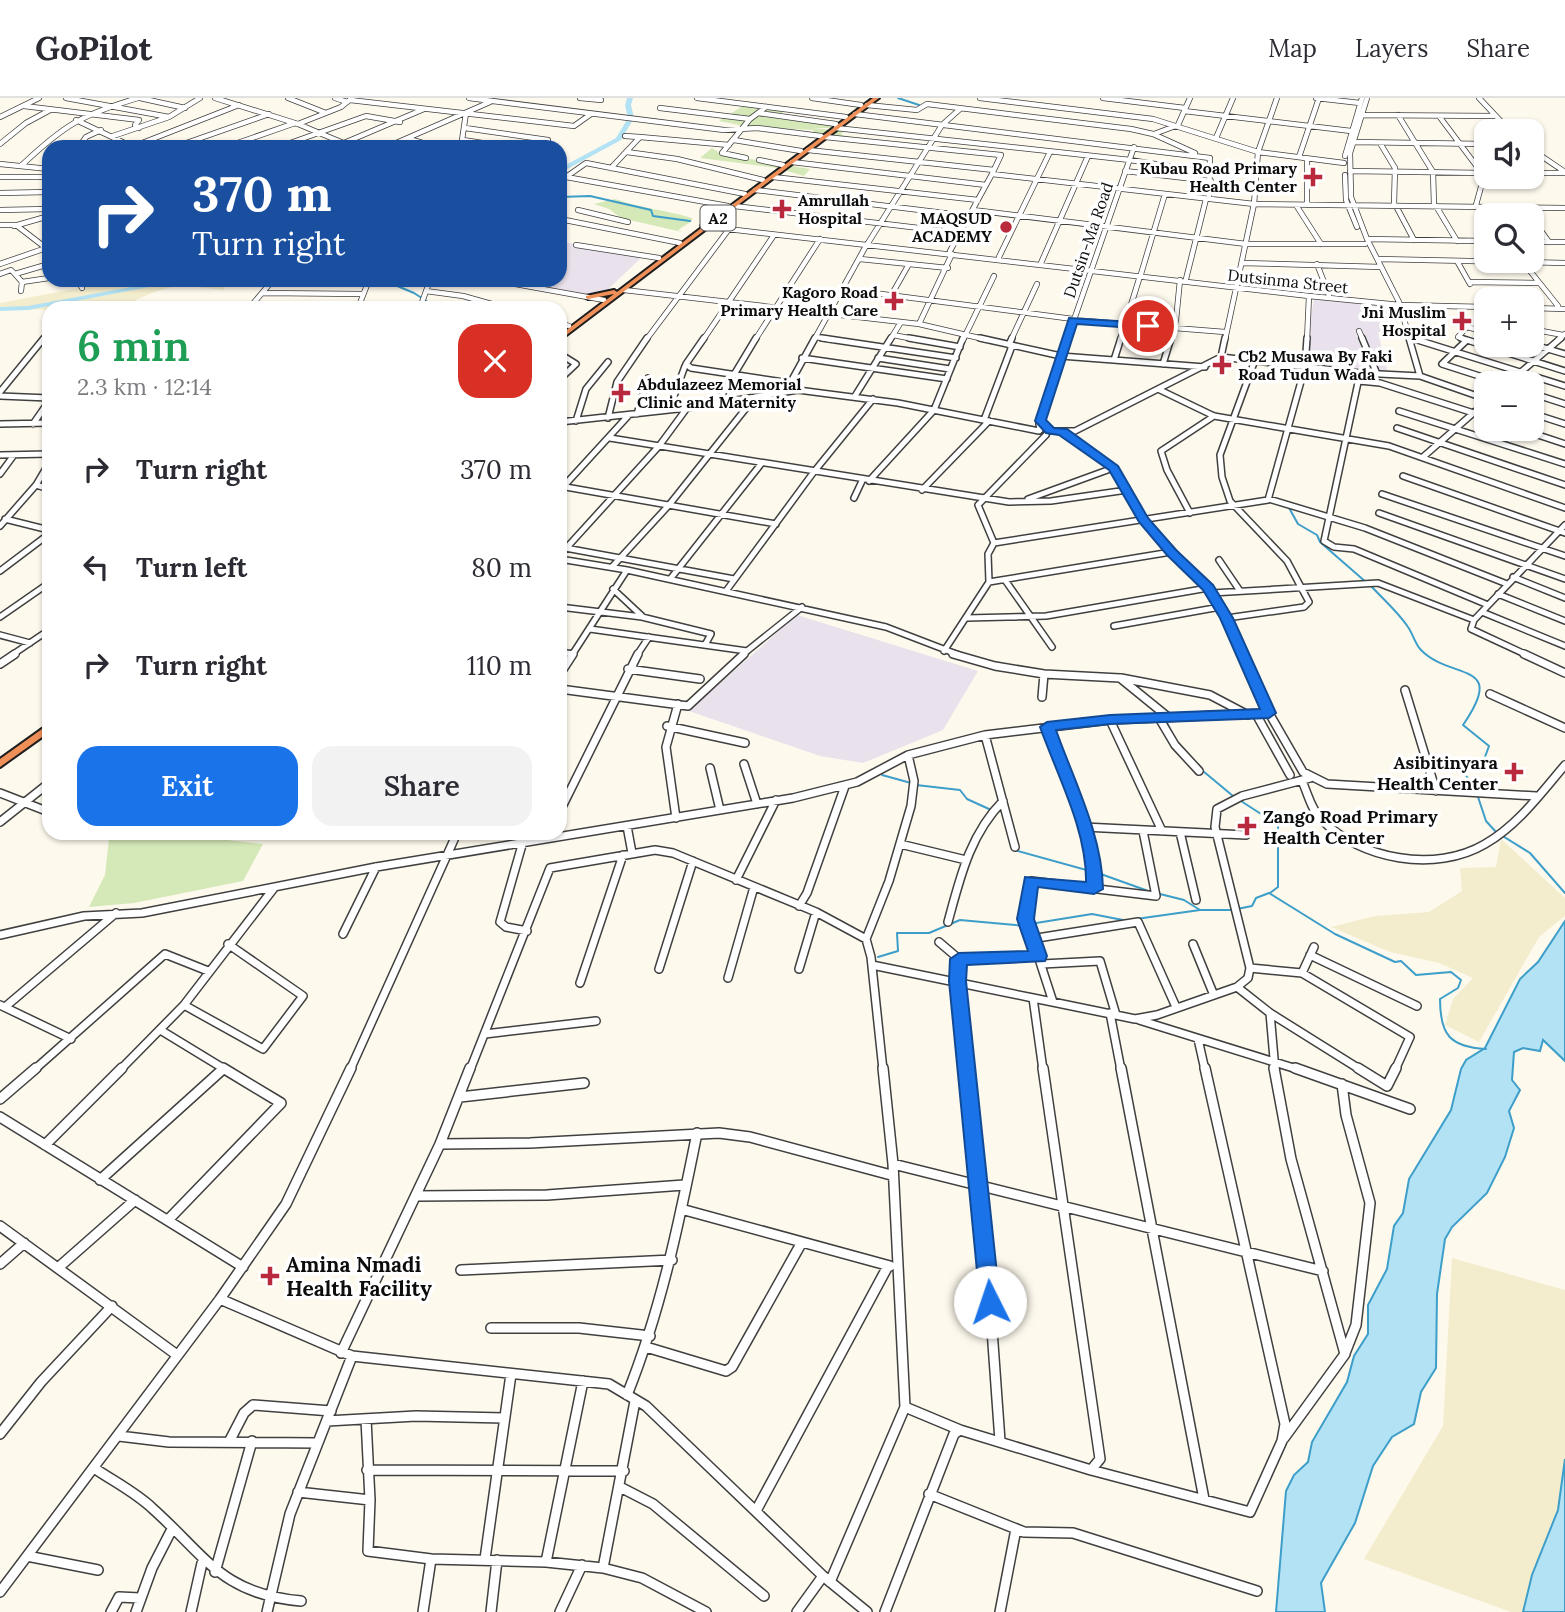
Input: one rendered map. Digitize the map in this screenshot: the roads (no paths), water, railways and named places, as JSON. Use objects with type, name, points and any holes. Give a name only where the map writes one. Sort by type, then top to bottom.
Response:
[{"type":"highway","name":"A2","points":[[567,331],[624,290],[762,180],[876,98]]},
{"type":"highway","name":"A2","points":[[836,126],[866,103]]},
{"type":"highway","name":"A2","points":[[731,206],[773,177],[805,150]]},
{"type":"highway","name":"A2","points":[[569,326],[706,225]]},
{"type":"highway","points":[[587,297],[614,292]]},
{"type":"highway","points":[[0,758],[42,726]]},
{"type":"highway","points":[[0,764],[42,732]]},
{"type":"street","points":[[0,117],[39,98]]},
{"type":"street","points":[[66,98],[169,117]]},
{"type":"street","points":[[45,140],[86,114],[139,98],[186,108]]},
{"type":"street","points":[[113,136],[169,117],[200,98]]},
{"type":"street","points":[[220,98],[297,123],[339,140]]},
{"type":"street","points":[[288,98],[327,113]]},
{"type":"street","points":[[335,98],[575,125],[591,114]]},
{"type":"street","points":[[466,107],[468,98],[729,131],[757,128],[1001,155]]},
{"type":"street","points":[[408,139],[501,98]]},
{"type":"street","points":[[580,98],[601,100]]},
{"type":"street","points":[[697,98],[846,117]]},
{"type":"street","points":[[746,158],[723,154],[750,119],[773,98]]},
{"type":"street","points":[[812,98],[917,110],[927,104],[1153,134],[1212,160],[1212,181],[1208,199],[1194,237],[1176,320],[1163,364]]},
{"type":"street","points":[[980,98],[1178,125],[1258,152],[1344,163]]},
{"type":"street","points":[[1024,103],[1028,98]]},
{"type":"street","points":[[1102,98],[1351,131]]},
{"type":"street","points":[[1153,134],[1178,125],[1190,98]]},
{"type":"street","points":[[1216,138],[1233,98]]},
{"type":"street","points":[[1221,357],[1254,204],[1258,152],[1266,121],[1277,98]]},
{"type":"street","points":[[1298,157],[1318,98],[1361,100],[1350,153],[1351,205]]},
{"type":"street","points":[[1367,98],[1362,115],[1351,131],[1344,163],[1351,205],[1397,304],[1420,376]]},
{"type":"street","points":[[1479,98],[1498,119]]},
{"type":"street","points":[[1105,113],[1113,99]]},
{"type":"street","points":[[247,140],[327,113],[350,100]]},
{"type":"street","points":[[151,140],[241,104]]},
{"type":"street","points":[[24,106],[139,120],[135,125],[139,128]]},
{"type":"street","points":[[660,108],[750,119]]},
{"type":"street","points":[[353,140],[425,109]]},
{"type":"street","points":[[786,391],[867,244],[932,138],[955,110],[961,109]]},
{"type":"street","points":[[0,144],[26,123],[51,110]]},
{"type":"street","points":[[463,140],[466,113]]},
{"type":"street","points":[[758,113],[836,126],[1130,160],[1212,173]]},
{"type":"street","points":[[195,140],[270,114]]},
{"type":"street","points":[[855,114],[1199,156]]},
{"type":"street","points":[[1362,115],[1495,116]]},
{"type":"street","points":[[1398,115],[1418,143],[1433,172],[1435,206],[1457,241]]},
{"type":"street","points":[[1439,116],[1474,162]]},
{"type":"street","points":[[299,140],[366,117],[400,122]]},
{"type":"street","points":[[76,120],[120,140]]},
{"type":"street","points":[[465,128],[548,140]]},
{"type":"street","points":[[84,140],[102,130]]},
{"type":"street","points":[[625,136],[729,145]]},
{"type":"street","points":[[611,167],[640,137]]},
{"type":"street","points":[[734,140],[1119,190],[1254,204],[1474,207]]},
{"type":"street","points":[[1354,142],[1474,144]]},
{"type":"street","points":[[21,166],[42,143]]},
{"type":"street","points":[[1380,143],[1395,168],[1395,205],[1414,240]]},
{"type":"street","points":[[919,324],[1004,147]]},
{"type":"street","name":"Dutsin-Ma Road","points":[[1044,433],[1040,421],[1089,270],[1134,147]]},
{"type":"street","points":[[627,152],[677,159],[762,180]]},
{"type":"street","points":[[999,257],[1050,152]]},
{"type":"street","points":[[1041,263],[1088,156]]},
{"type":"street","points":[[1544,158],[1565,173]]},
{"type":"street","points":[[1307,159],[1307,205]]},
{"type":"street","points":[[759,160],[783,165]]},
{"type":"street","points":[[792,162],[986,185]]},
{"type":"street","points":[[567,176],[586,163],[745,194]]},
{"type":"street","points":[[0,164],[42,168]]},
{"type":"street","points":[[1125,171],[1212,181]]},
{"type":"street","points":[[1350,171],[1474,173]]},
{"type":"street","points":[[1544,173],[1565,173]]},
{"type":"street","points":[[0,177],[42,177]]},
{"type":"street","points":[[567,177],[671,198],[961,233]]},
{"type":"street","points":[[773,177],[978,200]]},
{"type":"street","points":[[755,190],[969,216]]},
{"type":"street","points":[[0,193],[42,192]]},
{"type":"street","points":[[1114,360],[1165,194]]},
{"type":"street","points":[[1296,205],[1321,244]]},
{"type":"street","points":[[1435,206],[1474,205]]},
{"type":"street","points":[[1544,207],[1565,207]]},
{"type":"street","points":[[1544,207],[1565,207]]},
{"type":"street","points":[[0,210],[42,209]]},
{"type":"street","points":[[578,211],[628,222]]},
{"type":"street","points":[[973,211],[1246,244],[1474,241]]},
{"type":"street","points":[[617,219],[625,214]]},
{"type":"street","points":[[579,224],[593,215]]},
{"type":"street","points":[[0,228],[42,218]]},
{"type":"street","points":[[567,221],[680,243]]},
{"type":"street","points":[[16,225],[42,243]]},
{"type":"street","points":[[706,225],[867,244]]},
{"type":"street","points":[[706,225],[1089,270]]},
{"type":"street","points":[[608,418],[620,375],[729,229]]},
{"type":"street","points":[[774,235],[686,364],[691,368],[790,383]]},
{"type":"street","points":[[1544,235],[1549,242]]},
{"type":"street","points":[[718,403],[733,374],[820,239]]},
{"type":"street","points":[[1366,242],[1378,259],[1379,266]]},
{"type":"street","points":[[1544,242],[1565,242]]},
{"type":"street","points":[[576,245],[659,258]]},
{"type":"street","points":[[0,264],[42,249]]},
{"type":"street","points":[[951,253],[1089,270]]},
{"type":"street","points":[[0,256],[7,261]]},
{"type":"street","points":[[19,257],[37,267]]},
{"type":"street","points":[[860,259],[948,268]]},
{"type":"street","points":[[1378,259],[1474,261]]},
{"type":"street","points":[[1457,261],[1470,283],[1539,283]]},
{"type":"street","points":[[1544,262],[1565,263]]},
{"type":"street","points":[[1242,263],[1379,266]]},
{"type":"street","points":[[892,295],[909,264]]},
{"type":"street","points":[[1317,264],[1329,295]]},
{"type":"street","points":[[15,274],[42,266]]},
{"type":"street","points":[[0,274],[11,270],[22,282],[21,291]]},
{"type":"street","name":"Dutsinma Street","points":[[1089,270],[1397,304]]},
{"type":"street","points":[[1531,273],[1558,306]]},
{"type":"street","points":[[854,498],[866,481],[934,410],[965,334],[993,276]]},
{"type":"street","points":[[22,282],[42,279]]},
{"type":"street","points":[[922,490],[987,420],[1010,345],[1037,284]]},
{"type":"street","name":"Dutsinma Street","points":[[1235,286],[1397,304],[1474,306]]},
{"type":"street","points":[[256,301],[268,287]]},
{"type":"street","points":[[360,301],[366,287]]},
{"type":"street","points":[[423,301],[427,287]]},
{"type":"street","points":[[532,287],[604,300]]},
{"type":"street","points":[[842,289],[1073,320],[1225,332]]},
{"type":"street","points":[[624,290],[919,324],[1061,356],[1205,367]]},
{"type":"street","points":[[426,291],[481,301]]},
{"type":"street","points":[[263,293],[363,294]]},
{"type":"street","points":[[1269,499],[1305,367],[1309,296]]},
{"type":"street","points":[[1544,307],[1565,307]]},
{"type":"street","points":[[1544,307],[1565,307]]},
{"type":"street","points":[[855,396],[901,322]]},
{"type":"street","points":[[1474,329],[1467,327],[1458,337],[1565,371]]},
{"type":"street","points":[[1360,331],[1377,374]]},
{"type":"street","points":[[1544,332],[1563,337]]},
{"type":"street","points":[[892,334],[960,346]]},
{"type":"street","points":[[816,337],[956,358]]},
{"type":"street","points":[[1408,337],[1519,371]]},
{"type":"street","points":[[1523,371],[1563,337]]},
{"type":"street","points":[[0,394],[42,340]]},
{"type":"street","points":[[1467,340],[1442,364],[1474,374]]},
{"type":"street","points":[[1544,348],[1565,354]]},
{"type":"street","points":[[567,422],[687,408],[786,391],[855,396],[1044,433],[1070,435],[1221,357],[1360,373],[1420,376],[1474,396]]},
{"type":"street","points":[[567,358],[576,364],[567,372]]},
{"type":"street","points":[[803,358],[947,379]]},
{"type":"street","points":[[878,358],[950,369]]},
{"type":"street","points":[[1227,618],[1308,606],[1309,602],[1287,561],[1235,506],[1219,465],[1255,360]]},
{"type":"street","points":[[576,421],[586,389],[608,362]]},
{"type":"street","points":[[669,410],[685,366]]},
{"type":"street","points":[[1360,373],[1323,538],[1329,545],[1354,549],[1488,605]]},
{"type":"street","points":[[637,414],[648,377]]},
{"type":"street","points":[[1544,379],[1565,386]]},
{"type":"street","points":[[1359,381],[1380,383],[1473,413]]},
{"type":"street","points":[[1160,390],[1214,416],[1389,446],[1565,508]]},
{"type":"street","points":[[0,394],[42,398]]},
{"type":"street","points":[[612,567],[669,505],[754,397]]},
{"type":"street","points":[[1544,397],[1565,404]]},
{"type":"street","points":[[726,591],[813,473],[873,399]]},
{"type":"street","points":[[568,548],[659,446],[687,408]]},
{"type":"street","points":[[33,424],[42,410]]},
{"type":"street","points":[[1399,411],[1565,464]]},
{"type":"street","points":[[1423,457],[1473,413]]},
{"type":"street","points":[[567,482],[628,416]]},
{"type":"street","points":[[1190,513],[1167,470],[1161,451],[1214,416]]},
{"type":"street","points":[[1544,418],[1565,424]]},
{"type":"street","points":[[1040,421],[1044,433]]},
{"type":"street","points":[[0,424],[42,423]]},
{"type":"street","points":[[1397,428],[1565,485]]},
{"type":"street","points":[[994,543],[979,510],[981,499],[1044,433]]},
{"type":"street","points":[[1070,435],[1113,468],[1143,519],[1171,552],[1210,590],[1227,618],[1269,713],[1303,772],[1319,818],[1343,839],[1387,856],[1437,857],[1470,852],[1506,829],[1565,765]]},
{"type":"street","points":[[1544,437],[1565,444]]},
{"type":"street","points":[[610,438],[981,499],[1021,502],[1127,490]]},
{"type":"street","points":[[0,455],[42,454]]},
{"type":"street","points":[[0,474],[14,455]]},
{"type":"street","points":[[671,578],[761,464]]},
{"type":"street","points":[[1021,502],[1113,468]]},
{"type":"street","points":[[0,526],[42,475]]},
{"type":"street","points":[[1403,476],[1562,532]]},
{"type":"street","points":[[36,485],[42,487]]},
{"type":"street","points":[[567,489],[775,524]]},
{"type":"street","points":[[1382,494],[1565,556]]},
{"type":"street","points":[[994,543],[1269,499],[1287,507],[1366,528],[1507,584]]},
{"type":"street","points":[[1379,513],[1565,579]]},
{"type":"street","points":[[5,519],[42,530]]},
{"type":"street","points":[[1565,526],[1562,532],[1513,577],[1474,620],[1471,629],[1474,633],[1565,673]]},
{"type":"street","points":[[0,572],[42,538]]},
{"type":"street","points":[[944,652],[989,582],[988,554],[994,543]]},
{"type":"street","points":[[568,548],[734,579]]},
{"type":"street","points":[[989,582],[1171,552]]},
{"type":"street","points":[[567,558],[671,578],[897,631],[932,643],[944,652],[995,667],[1044,674],[1133,678],[1216,697],[1252,714],[1266,728],[1290,775]]},
{"type":"street","points":[[1219,560],[1240,591]]},
{"type":"street","points":[[567,663],[627,570]]},
{"type":"street","points":[[1513,577],[1565,598]]},
{"type":"street","points":[[1005,580],[1052,647]]},
{"type":"street","points":[[967,618],[1032,617],[1210,590],[1240,591],[1378,583],[1474,620]]},
{"type":"street","points":[[0,617],[42,588]]},
{"type":"street","points":[[613,589],[642,617]]},
{"type":"street","points":[[1498,594],[1565,621]]},
{"type":"street","points":[[567,690],[688,706],[747,651],[802,607]]},
{"type":"street","points":[[1114,626],[1220,607]]},
{"type":"street","points":[[567,608],[642,617],[711,634],[705,645]]},
{"type":"street","points":[[1482,612],[1565,646]]},
{"type":"street","points":[[590,629],[747,651]]},
{"type":"street","points":[[0,664],[42,634]]},
{"type":"street","points":[[0,635],[30,643]]},
{"type":"street","points":[[567,796],[628,669],[649,637]]},
{"type":"street","points":[[567,653],[573,654]]},
{"type":"street","points":[[628,669],[700,679]]},
{"type":"street","points":[[1042,697],[1044,674]]},
{"type":"street","points":[[1120,678],[1169,718]]},
{"type":"street","points":[[1405,690],[1436,791]]},
{"type":"street","points":[[1490,694],[1565,728]]},
{"type":"street","points":[[676,818],[666,774],[667,726],[678,704]]},
{"type":"street","points":[[567,834],[676,818],[845,786],[908,755],[985,735],[1110,720],[1269,713]]},
{"type":"street","points":[[1159,718],[1175,745],[1199,771]]},
{"type":"street","points":[[1110,720],[1162,831]]},
{"type":"street","points":[[667,726],[744,743]]},
{"type":"street","points":[[1047,727],[1084,827],[1094,869],[1094,889]]},
{"type":"street","points":[[985,735],[1016,847]]},
{"type":"street","points":[[797,1612],[826,1579],[905,1407],[893,1267],[892,1164],[872,965],[866,939],[900,844],[914,787],[908,755]]},
{"type":"street","points":[[744,764],[757,804]]},
{"type":"street","points":[[710,768],[720,810]]},
{"type":"street","points":[[1135,1019],[1237,987],[1248,978],[1250,968],[1214,819],[1217,810],[1238,798],[1306,780],[1327,784],[1536,796]]},
{"type":"street","points":[[799,906],[807,893],[845,786]]},
{"type":"street","points":[[0,822],[42,789]]},
{"type":"street","points":[[0,793],[42,809]]},
{"type":"street","points":[[736,880],[776,800]]},
{"type":"street","points":[[948,922],[966,860],[988,814],[1003,801]]},
{"type":"street","points":[[580,983],[628,854],[627,826]]},
{"type":"street","points":[[1084,827],[1246,835]]},
{"type":"street","points":[[1053,1002],[1026,919],[1031,881],[1156,896],[1143,831]]},
{"type":"street","points":[[1180,832],[1196,900]]},
{"type":"street","points":[[0,1592],[220,1299],[286,1203],[394,977],[454,840]]},
{"type":"street","points":[[0,934],[117,913],[142,914],[376,867],[522,845],[539,840]]},
{"type":"street","points":[[900,844],[966,860]]},
{"type":"street","points":[[522,845],[500,922],[506,927],[527,931]]},
{"type":"street","points":[[341,1353],[440,1144],[550,868],[655,850],[693,861],[816,912],[866,939]]},
{"type":"street","points":[[659,969],[693,861]]},
{"type":"street","points":[[343,934],[376,867]]},
{"type":"street","points":[[46,1145],[162,1031],[274,887]]},
{"type":"street","points":[[728,978],[754,887]]},
{"type":"street","points":[[799,969],[816,912]]},
{"type":"street","points":[[71,1039],[2,1006],[117,913]]},
{"type":"street","points":[[1031,939],[1138,922],[1176,1007]]},
{"type":"street","points":[[939,942],[959,959],[1100,961],[1113,1014],[1151,1227],[1205,1499]]},
{"type":"street","points":[[184,1005],[263,1049],[303,996],[228,944]]},
{"type":"street","points":[[1193,944],[1213,993]]},
{"type":"street","points":[[1302,973],[1312,951],[1417,1006]]},
{"type":"street","points":[[0,1100],[165,954],[208,971]]},
{"type":"street","points":[[959,959],[957,981],[980,1186],[1000,1441]]},
{"type":"street","points":[[872,965],[1135,1019],[1273,1060],[1410,1109]]},
{"type":"street","points":[[1237,987],[1270,1013],[1387,1086],[1410,1037],[1302,973],[1250,968]]},
{"type":"street","points":[[1033,998],[1100,1459],[1091,1470]]},
{"type":"street","points":[[1270,1013],[1273,1060],[1291,1159],[1345,1354]]},
{"type":"street","points":[[485,1034],[596,1021]]},
{"type":"street","points":[[162,1031],[281,1103],[168,1220]]},
{"type":"street","points":[[1198,1039],[1285,1424],[1282,1441]]},
{"type":"street","points":[[100,1180],[223,1069]]},
{"type":"street","points":[[460,1097],[584,1083]]},
{"type":"street","points":[[905,1407],[932,1416],[960,1430],[1091,1470],[1250,1512],[1282,1441],[1345,1354],[1356,1325],[1370,1203],[1346,1115],[1342,1084]]},
{"type":"street","points":[[0,1117],[243,1267]]},
{"type":"street","points":[[440,1144],[530,1143],[697,1133],[750,1137],[891,1175]]},
{"type":"street","points":[[603,1568],[624,1471],[631,1398],[672,1260],[684,1185],[697,1133]]},
{"type":"street","points":[[892,1164],[1322,1271]]},
{"type":"street","points":[[416,1196],[547,1195],[684,1185]]},
{"type":"street","points":[[59,1267],[135,1200]]},
{"type":"street","points":[[681,1209],[893,1267]]},
{"type":"street","points":[[0,1226],[177,1355]]},
{"type":"street","points":[[646,1347],[726,1371],[732,1367],[802,1242]]},
{"type":"street","points":[[0,1264],[24,1243]]},
{"type":"street","points":[[461,1270],[672,1260]]},
{"type":"street","points":[[757,1510],[893,1267]]},
{"type":"street","points":[[220,1299],[352,1356],[609,1384],[646,1406],[826,1579],[867,1612]]},
{"type":"street","points":[[0,1434],[41,1382],[112,1306]]},
{"type":"street","points":[[491,1328],[579,1328],[650,1336]]},
{"type":"street","points":[[267,1612],[278,1550],[352,1356]]},
{"type":"street","points":[[491,1612],[491,1560],[498,1470],[511,1374]]},
{"type":"street","points":[[546,1562],[583,1381]]},
{"type":"street","points":[[230,1440],[244,1413],[253,1405],[366,1419],[429,1416],[504,1418]]},
{"type":"street","points":[[366,1419],[370,1500],[368,1551],[431,1559],[546,1562],[603,1568],[642,1578],[706,1612]]},
{"type":"street","points":[[885,1612],[929,1493],[954,1434],[960,1430]]},
{"type":"street","points":[[118,1436],[158,1441],[318,1443]]},
{"type":"street","points":[[215,1572],[252,1441]]},
{"type":"street","points":[[94,1468],[135,1493],[202,1563],[215,1572],[268,1598],[301,1601]]},
{"type":"street","points":[[367,1470],[624,1471]]},
{"type":"street","points":[[620,1487],[653,1504],[764,1596]]},
{"type":"street","points":[[298,1492],[370,1500]]},
{"type":"street","points":[[929,1493],[1016,1529],[1038,1534],[1073,1533],[1257,1591]]},
{"type":"street","points":[[136,1612],[172,1529]]},
{"type":"street","points":[[1000,1612],[1016,1529]]},
{"type":"street","points":[[27,1556],[98,1570]]},
{"type":"street","points":[[423,1612],[431,1559]]},
{"type":"street","points":[[191,1612],[202,1563]]},
{"type":"street","points":[[560,1612],[582,1565]]},
{"type":"street","points":[[111,1612],[119,1597],[140,1598]]},
{"type":"water","points":[[1565,921],[1565,1061],[1543,1040],[1540,1051],[1523,1048],[1514,1052],[1512,1080],[1520,1090],[1509,1111],[1514,1128],[1505,1157],[1487,1193],[1452,1227],[1445,1239],[1437,1294],[1436,1368],[1421,1392],[1414,1424],[1392,1437],[1373,1466],[1355,1523],[1321,1583],[1325,1612],[1276,1612],[1286,1491],[1294,1475],[1308,1462],[1312,1442],[1347,1382],[1354,1356],[1368,1334],[1368,1305],[1387,1269],[1394,1226],[1403,1213],[1409,1179],[1451,1110],[1461,1069],[1466,1060],[1485,1048],[1520,979],[1538,962]]},
{"type":"water","points":[[1565,1459],[1565,1612],[1523,1612],[1532,1575],[1558,1510]]},
{"type":"waterway","points":[[567,167],[619,139],[631,118],[628,105],[630,98]]},
{"type":"waterway","points":[[898,98],[919,105]]},
{"type":"waterway","points":[[567,197],[590,196],[651,210],[653,216],[690,221]]},
{"type":"waterway","points":[[66,301],[144,287]]},
{"type":"waterway","points":[[400,287],[426,301]]},
{"type":"waterway","points":[[0,309],[42,305]]},
{"type":"waterway","points":[[1288,506],[1298,524],[1317,535],[1320,542],[1367,583]]},
{"type":"waterway","points":[[1371,586],[1404,621],[1421,650],[1477,681],[1480,690],[1463,725],[1489,746],[1485,757],[1463,771],[1475,789]]},
{"type":"waterway","points":[[1166,721],[1173,735]]},
{"type":"waterway","points":[[1203,771],[1233,796]]},
{"type":"waterway","points":[[882,775],[911,783]]},
{"type":"waterway","points":[[916,785],[960,790],[967,799],[989,809]]},
{"type":"waterway","points":[[1478,797],[1486,821],[1496,832]]},
{"type":"waterway","points":[[1241,801],[1278,825],[1278,887],[1270,893]]},
{"type":"waterway","points":[[1501,835],[1530,853],[1565,893]]},
{"type":"waterway","points":[[1014,850],[1090,871]]},
{"type":"waterway","points":[[1098,873],[1151,892]]},
{"type":"waterway","points":[[1237,909],[1252,906],[1256,898],[1269,893],[1335,934],[1395,962],[1401,961],[1416,975],[1451,972],[1461,980],[1458,988],[1440,999],[1445,1030],[1456,1042],[1486,1049]]},
{"type":"waterway","points":[[1160,894],[1184,900],[1200,910]]},
{"type":"waterway","points":[[1136,919],[1200,910]]},
{"type":"waterway","points":[[1200,910],[1231,910]]},
{"type":"waterway","points":[[1030,924],[1092,914],[1128,921]]},
{"type":"waterway","points":[[878,957],[898,951],[897,933],[929,933],[960,920],[1025,926]]},
{"type":"place","name":"Kubau Road Primary Health Center","points":[[1313,177]]},
{"type":"place","name":"Amrullah Hospital","points":[[782,209]]},
{"type":"place","name":"MAQSUD ACADEMY","points":[[1006,227]]},
{"type":"place","name":"Kagoro Road Primary Health Care","points":[[894,301]]},
{"type":"place","name":"Jni Muslim Hospital","points":[[1462,321]]},
{"type":"place","name":"Cb2 Musawa By Faki Road Tudun Wada","points":[[1222,365]]},
{"type":"place","name":"Abdulazeez Memorial Clinic and Maternity","points":[[621,393]]},
{"type":"place","name":"Asibitinyara Health Center","points":[[1514,772]]},
{"type":"place","name":"Zango Road Primary Health Center","points":[[1247,826]]},
{"type":"place","name":"Amina Nmadi Health Facility","points":[[270,1276]]}]
